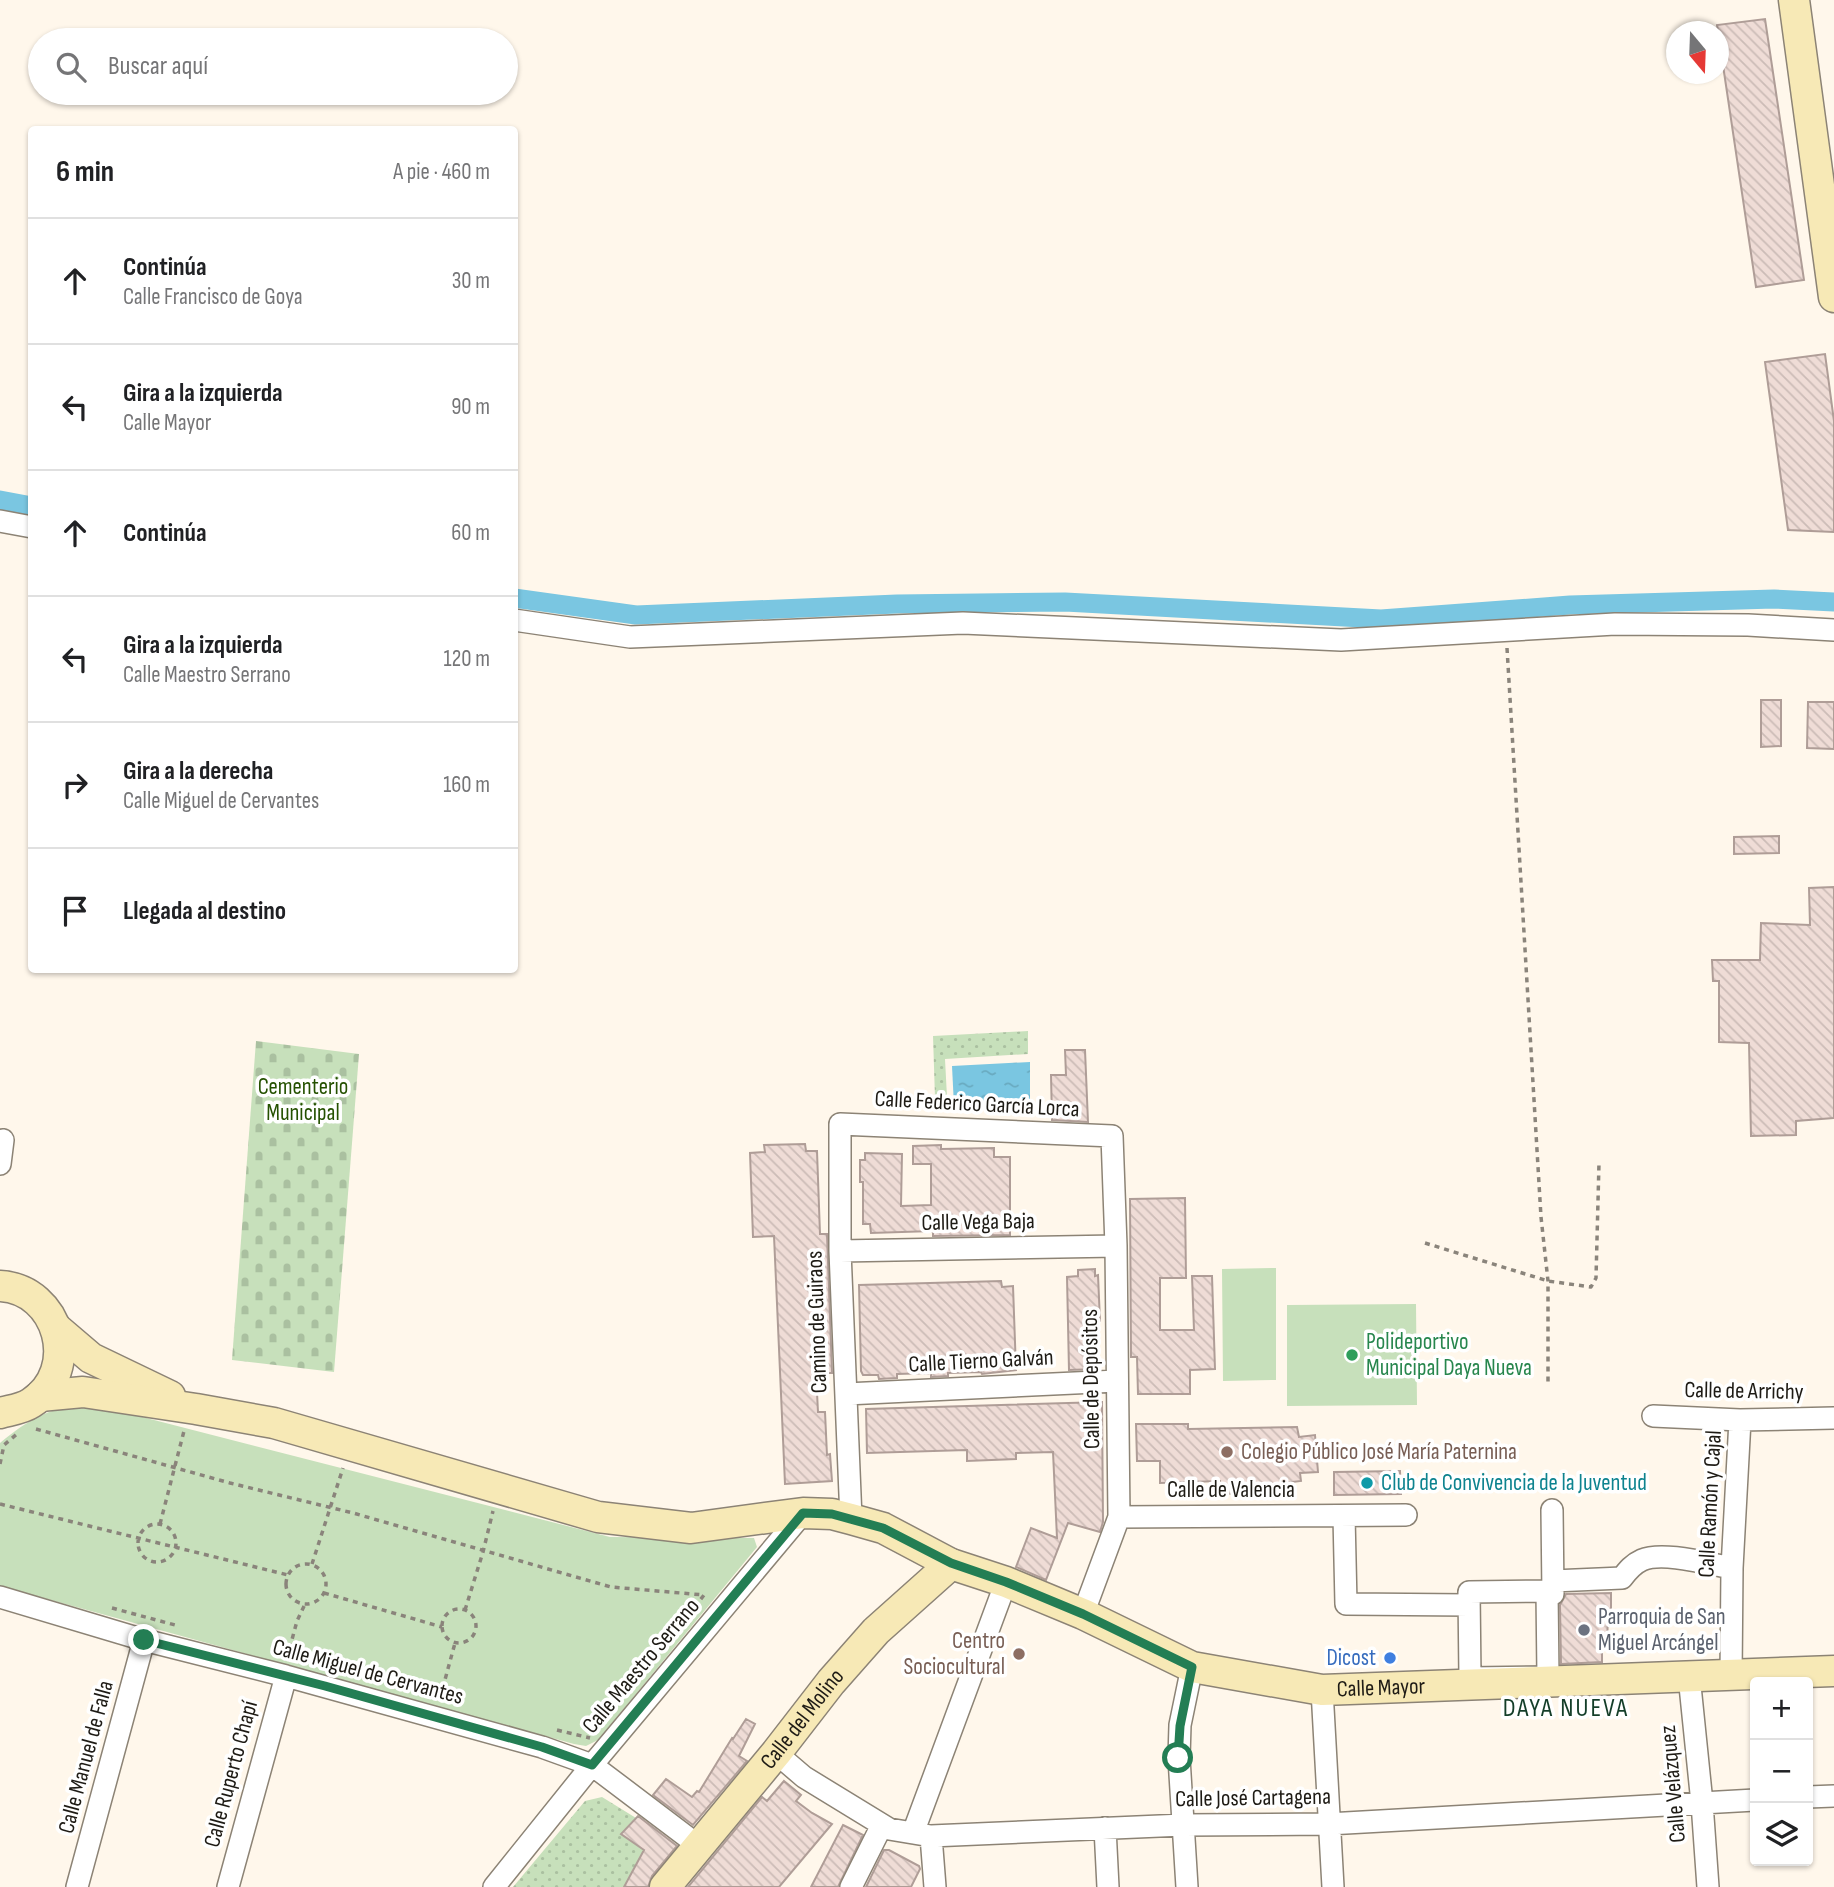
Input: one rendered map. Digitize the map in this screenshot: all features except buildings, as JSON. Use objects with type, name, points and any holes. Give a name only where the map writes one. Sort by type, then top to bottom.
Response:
[{"type":"street","points":[[1794,0],[1834,297]]},
{"type":"street","points":[[0,521],[28,526]]},
{"type":"street","points":[[518,621],[630,637],[963,624],[1341,640],[1615,624],[1748,625],[1834,630]]},
{"type":"street","name":"Calle Federico García Lorca","points":[[841,1124],[1112,1136]]},
{"type":"street","name":"Camino de Guiraos","points":[[841,1124],[841,1251],[851,1519]]},
{"type":"street","name":"Calle de Depósitos","points":[[1083,1614],[1119,1517],[1112,1136]]},
{"type":"street","points":[[0,1164],[3,1140]]},
{"type":"street","name":"Calle Vega Baja","points":[[841,1251],[1116,1246]]},
{"type":"street","points":[[0,1286],[23,1291],[39,1301],[50,1314],[57,1329],[60,1347],[58,1365],[51,1382],[17,1418]]},
{"type":"street","points":[[57,1329],[91,1358],[191,1415]]},
{"type":"street","name":"Calle Tierno Galván","points":[[846,1394],[1117,1381]]},
{"type":"street","points":[[17,1418],[83,1392],[191,1415]]},
{"type":"street","name":"Calle Mayor","points":[[191,1415],[274,1423],[598,1517],[691,1528],[803,1513],[832,1514],[883,1528],[951,1563],[1083,1614],[1192,1667],[1322,1689],[1834,1671]]},
{"type":"street","name":"Calle de Arrichy","points":[[1653,1416],[1740,1420],[1834,1418]]},
{"type":"street","name":"Calle Ramón y Cajal","points":[[1731,1676],[1732,1568],[1740,1420]]},
{"type":"street","points":[[1552,1510],[1554,1680]]},
{"type":"street","name":"Calle Maestro Serrano","points":[[494,1887],[592,1765],[803,1513]]},
{"type":"street","name":"Calle de Valencia","points":[[1119,1517],[1406,1515]]},
{"type":"street","points":[[1344,1516],[1346,1604],[1469,1605]]},
{"type":"street","points":[[1553,1581],[1609,1581],[1622,1578],[1632,1566],[1645,1559],[1654,1558],[1732,1568]]},
{"type":"street","name":"Calle del Molino","points":[[665,1887],[831,1682],[876,1631],[951,1563]]},
{"type":"street","points":[[935,1887],[923,1835],[1006,1582]]},
{"type":"street","points":[[1548,1591],[1548,1677],[1470,1678],[1469,1605],[1469,1592],[1548,1591]]},
{"type":"street","name":"Calle Miguel de Cervantes","points":[[0,1597],[144,1640],[292,1669],[542,1747],[592,1765],[699,1846]]},
{"type":"street","name":"Calle Manuel de Falla","points":[[77,1887],[144,1640]]},
{"type":"street","points":[[1187,1887],[1178,1758],[1180,1726],[1192,1667]]},
{"type":"street","name":"Calle Ruperto Chapí","points":[[228,1887],[292,1669]]},
{"type":"street","name":"Calle Velázquez","points":[[1689,1676],[1708,1887]]},
{"type":"street","points":[[1322,1689],[1333,1887]]},
{"type":"street","name":"Calle José Cartagena","points":[[776,1752],[814,1783],[888,1829],[923,1835],[1183,1825],[1328,1824],[1750,1800]]},
{"type":"street","points":[[1813,1797],[1834,1796]]},
{"type":"street","points":[[851,1887],[882,1825]]},
{"type":"street","points":[[1105,1828],[1108,1887]]},
{"type":"path","points":[[1505,631],[1541,1217],[1548,1281],[1548,1386]]},
{"type":"path","points":[[1425,1243],[1548,1281],[1591,1287],[1595,1284],[1599,1163]]},
{"type":"path","points":[[160,1524],[174,1467],[191,1415]]},
{"type":"path","points":[[0,1464],[4,1444],[17,1418],[230,1483],[329,1507],[611,1587],[704,1595],[679,1628]]},
{"type":"path","points":[[312,1565],[345,1463],[338,1461]]},
{"type":"path","points":[[0,1504],[288,1576]]},
{"type":"path","points":[[465,1610],[483,1552],[493,1507]]},
{"type":"path","points":[[160,1524],[174,1534],[175,1547],[165,1559],[152,1561],[139,1550],[138,1538],[147,1526],[160,1524]]},
{"type":"path","points":[[312,1565],[323,1573],[326,1587],[324,1593],[318,1600],[305,1604],[295,1601],[287,1590],[288,1576],[298,1566],[312,1565]]},
{"type":"path","points":[[324,1593],[442,1627]]},
{"type":"path","points":[[292,1669],[287,1658],[297,1621],[305,1604]]},
{"type":"path","points":[[108,1607],[177,1626]]},
{"type":"path","points":[[459,1609],[465,1610],[474,1618],[476,1630],[468,1641],[455,1643],[446,1637],[442,1627],[447,1614],[459,1609]]},
{"type":"path","points":[[440,1701],[455,1643]]},
{"type":"path","points":[[548,1727],[594,1738]]},
{"type":"green space","points":[[1028,1031],[1028,1054],[945,1059],[947,1097],[935,1098],[933,1036]]},
{"type":"green space","name":"Cementerio Municipal","points":[[256,1041],[359,1054],[334,1372],[232,1360]]},
{"type":"green space","points":[[1276,1268],[1276,1380],[1223,1381],[1222,1269]]},
{"type":"green space","name":"Polideportivo Municipal Daya Nueva","points":[[1416,1304],[1417,1405],[1287,1406],[1287,1305]]},
{"type":"green space","points":[[84,1402],[610,1537],[754,1538],[757,1547],[598,1740],[586,1746],[574,1744],[0,1586],[0,1443],[39,1416]]},
{"type":"green space","points":[[602,1797],[636,1818],[621,1834],[644,1850],[624,1887],[513,1887],[585,1801]]},
{"type":"water","points":[[1030,1062],[1030,1103],[954,1106],[952,1066]]},
{"type":"waterway","points":[[0,500],[28,505]]},
{"type":"waterway","points":[[518,599],[636,615],[897,604],[1065,602],[1381,619],[1570,605],[1774,599],[1834,602]]},
{"type":"place","name":"Polideportivo Municipal Daya Nueva","points":[[1352,1355]]},
{"type":"place","name":"Colegio Público José María Paternina","points":[[1227,1452]]},
{"type":"place","name":"Club de Convivencia de la Juventud","points":[[1367,1483]]},
{"type":"place","name":"Parroquia de San Miguel Arcángel","points":[[1584,1630]]},
{"type":"place","name":"Centro Sociocultural","points":[[1019,1654]]},
{"type":"place","name":"Dicost","points":[[1390,1658]]},
{"type":"district","name":"DAYA NUEVA","points":[[1566,1708]]},
{"type":"route","points":[[144,1640],[325,1686],[542,1747],[592,1765],[803,1513],[832,1514],[883,1528],[951,1563],[1083,1614],[1192,1667],[1180,1726],[1178,1758]]}]
